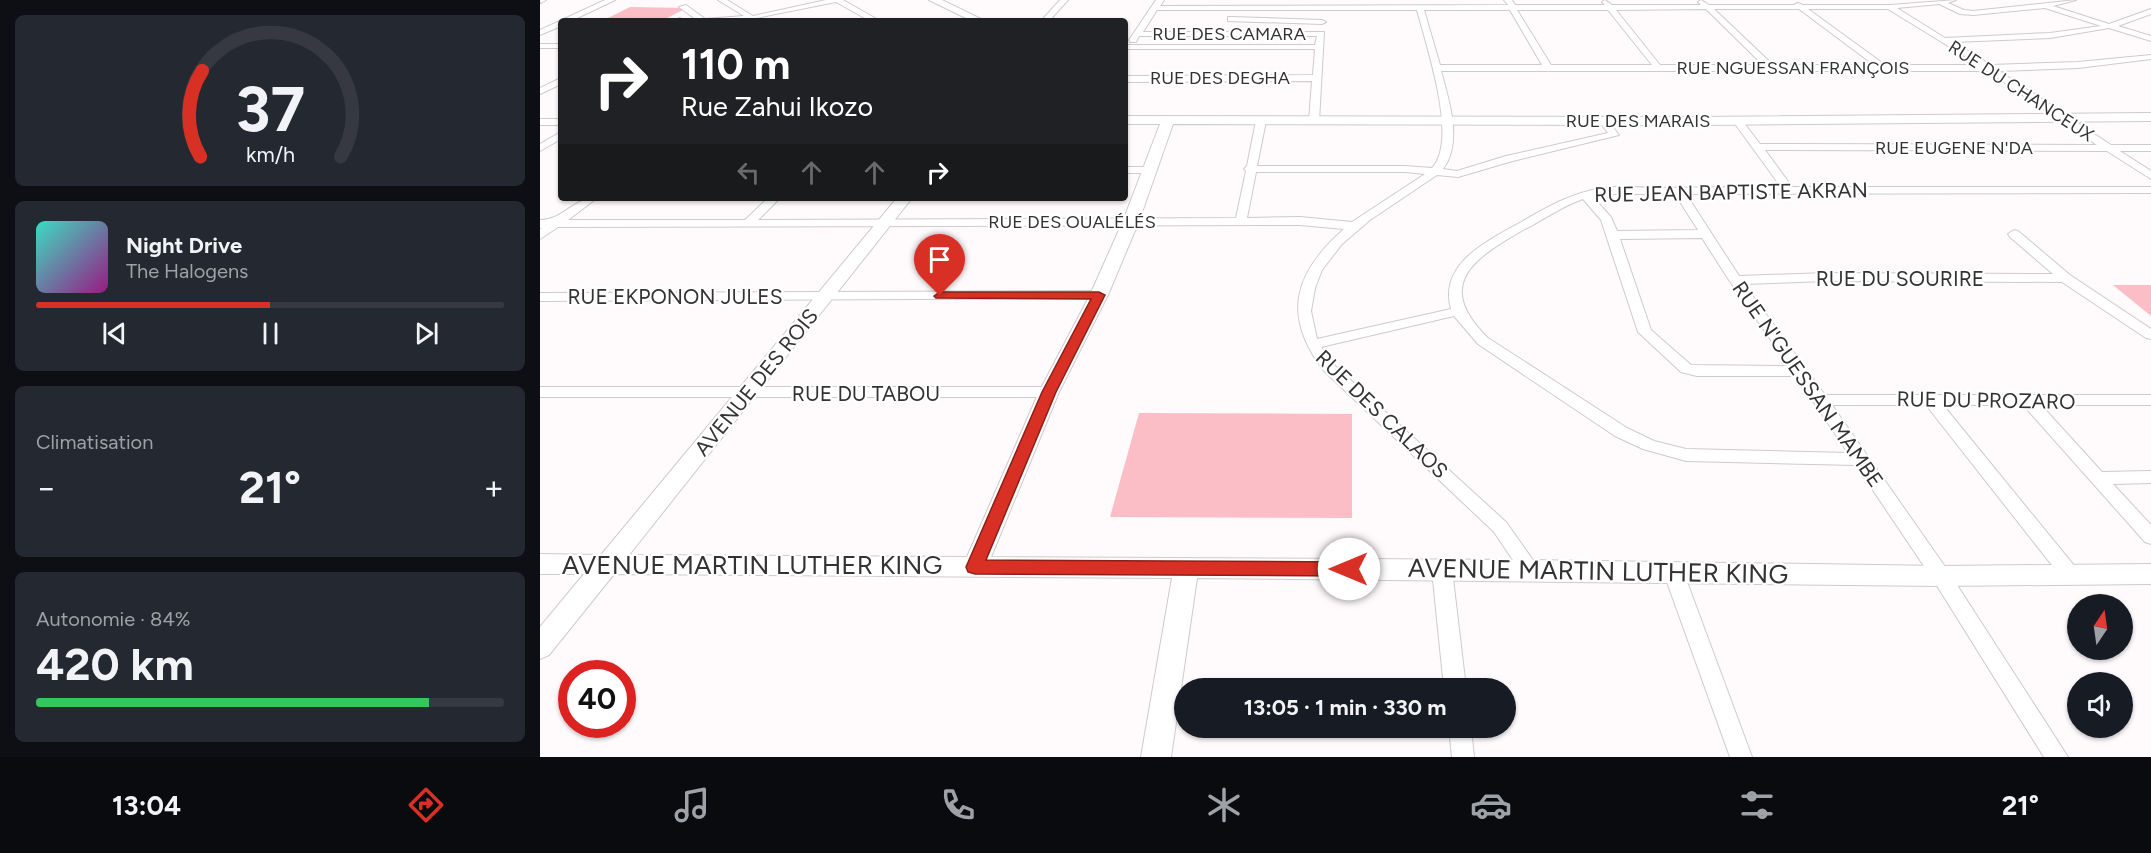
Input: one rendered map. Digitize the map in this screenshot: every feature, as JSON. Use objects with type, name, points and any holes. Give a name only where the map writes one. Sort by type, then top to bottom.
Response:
[{"type":"street","points":[[572,18],[611,0]]},
{"type":"street","points":[[722,0],[759,18]]},
{"type":"street","points":[[743,18],[837,0],[870,18]]},
{"type":"street","points":[[934,0],[973,18]]},
{"type":"street","points":[[1048,18],[1064,0]]},
{"type":"street","points":[[1128,46],[1160,0]]},
{"type":"street","points":[[1237,9],[1240,0]]},
{"type":"street","points":[[1408,0],[1424,4],[1703,3],[1869,7],[1952,0]]},
{"type":"street","points":[[1791,0],[1883,68]]},
{"type":"street","points":[[1860,0],[1869,7]]},
{"type":"street","points":[[1941,2],[1963,12],[1973,13],[2044,6],[2072,0]]},
{"type":"street","points":[[1510,3],[1548,68]]},
{"type":"street","points":[[1607,3],[1658,68]]},
{"type":"street","points":[[1703,3],[1771,68]]},
{"type":"street","points":[[1154,8],[1237,9],[1322,4],[1410,9],[1424,4]]},
{"type":"street","points":[[1314,121],[1322,4]]},
{"type":"street","points":[[1424,4],[1447,122],[1447,153],[1435,172]]},
{"type":"street","points":[[2044,6],[2151,39]]},
{"type":"street","points":[[683,7],[699,18]]},
{"type":"street","name":"RUE DU CHANCEUX","points":[[1890,7],[1989,68],[2151,176]]},
{"type":"street","points":[[1943,40],[2011,38],[2110,26],[2151,11]]},
{"type":"street","points":[[1147,19],[1158,19]]},
{"type":"street","points":[[1222,19],[1322,22]]},
{"type":"street","points":[[542,32],[558,24]]},
{"type":"street","points":[[542,32],[558,31]]},
{"type":"street","name":"RUE DES CAMARA","points":[[1137,34],[1321,34]]},
{"type":"street","points":[[540,46],[558,46]]},
{"type":"street","points":[[1128,49],[1319,47]]},
{"type":"street","name":"RUE NGUESSAN FRANÇOIS","points":[[1435,68],[1989,68],[2078,65],[2151,57]]},
{"type":"street","name":"RUE DES DEGHA","points":[[1128,79],[1316,78]]},
{"type":"street","points":[[540,80],[558,80]]},
{"type":"street","points":[[540,91],[558,82]]},
{"type":"street","name":"RUE DES MARAIS","points":[[1128,120],[1447,122],[2151,117]]},
{"type":"street","points":[[975,567],[1049,392],[1099,295],[1131,222],[1168,120]]},
{"type":"street","points":[[1250,169],[1405,169],[1458,174],[1506,159],[1614,135],[1604,120]]},
{"type":"street","points":[[1241,221],[1261,121]]},
{"type":"street","points":[[1737,121],[1788,189]]},
{"type":"street","points":[[540,122],[558,122]]},
{"type":"street","points":[[540,148],[558,137]]},
{"type":"street","name":"RUE EUGENE N'DA","points":[[1758,147],[2151,148]]},
{"type":"street","points":[[1128,170],[1148,170]]},
{"type":"street","name":"RUE DES CALAOS","points":[[1435,172],[1353,226],[1331,246],[1312,276],[1303,314],[1312,345],[1329,368],[1500,527],[1530,570]]},
{"type":"street","name":"RUE JEAN BAPTISTE AKRAN","points":[[1459,311],[1455,295],[1458,278],[1469,262],[1488,246],[1562,203],[1604,191],[1678,189],[2151,190]]},
{"type":"street","name":"RUE N'GUESSAN MAMBE","points":[[1678,189],[1736,280],[1941,576],[2057,757]]},
{"type":"street","points":[[1585,195],[1607,219],[1646,332],[1686,369],[1697,371],[1799,371]]},
{"type":"street","points":[[540,235],[587,201]]},
{"type":"street","points":[[747,223],[771,201]]},
{"type":"street","name":"AVENUE DES ROIS","points":[[540,647],[903,201]]},
{"type":"street","name":"RUE DES OUALÉLÉS","points":[[540,224],[1300,221],[1353,226]]},
{"type":"street","points":[[1612,235],[1706,234]]},
{"type":"street","points":[[2014,234],[2065,278],[2151,336]]},
{"type":"street","name":"RUE DU SOURIRE","points":[[1736,280],[2065,278]]},
{"type":"street","name":"RUE EKPONON JULES","points":[[540,297],[1099,295]]},
{"type":"street","points":[[1312,345],[1459,311],[1465,323],[1484,341],[1621,432],[1649,445],[1686,454],[1860,459]]},
{"type":"street","name":"RUE DU TABOU","points":[[540,392],[746,394],[1049,392]]},
{"type":"street","points":[[1930,399],[2069,573]]},
{"type":"street","name":"RUE DU PROZARO","points":[[1821,400],[1930,399],[2029,402],[2151,400]]},
{"type":"street","points":[[2029,402],[2151,537]]},
{"type":"street","points":[[2097,478],[2151,477]]},
{"type":"street","name":"AVENUE MARTIN LUTHER KING","points":[[540,564],[1673,571],[1941,576],[2151,574]]},
{"type":"street","points":[[1156,757],[1186,568]]},
{"type":"street","points":[[1442,570],[1454,678]]},
{"type":"street","points":[[1673,571],[1741,757]]},
{"type":"street","points":[[1461,738],[1463,757]]},
{"type":"shaded area","points":[[630,7],[687,8],[667,18],[608,18]]},
{"type":"shaded area","points":[[2113,285],[2151,285],[2151,316]]},
{"type":"shaded area","points":[[1139,413],[1352,414],[1352,518],[1110,517]]},
{"type":"route","points":[[940,296],[1099,295],[1049,392],[975,567],[1349,569]]}]
